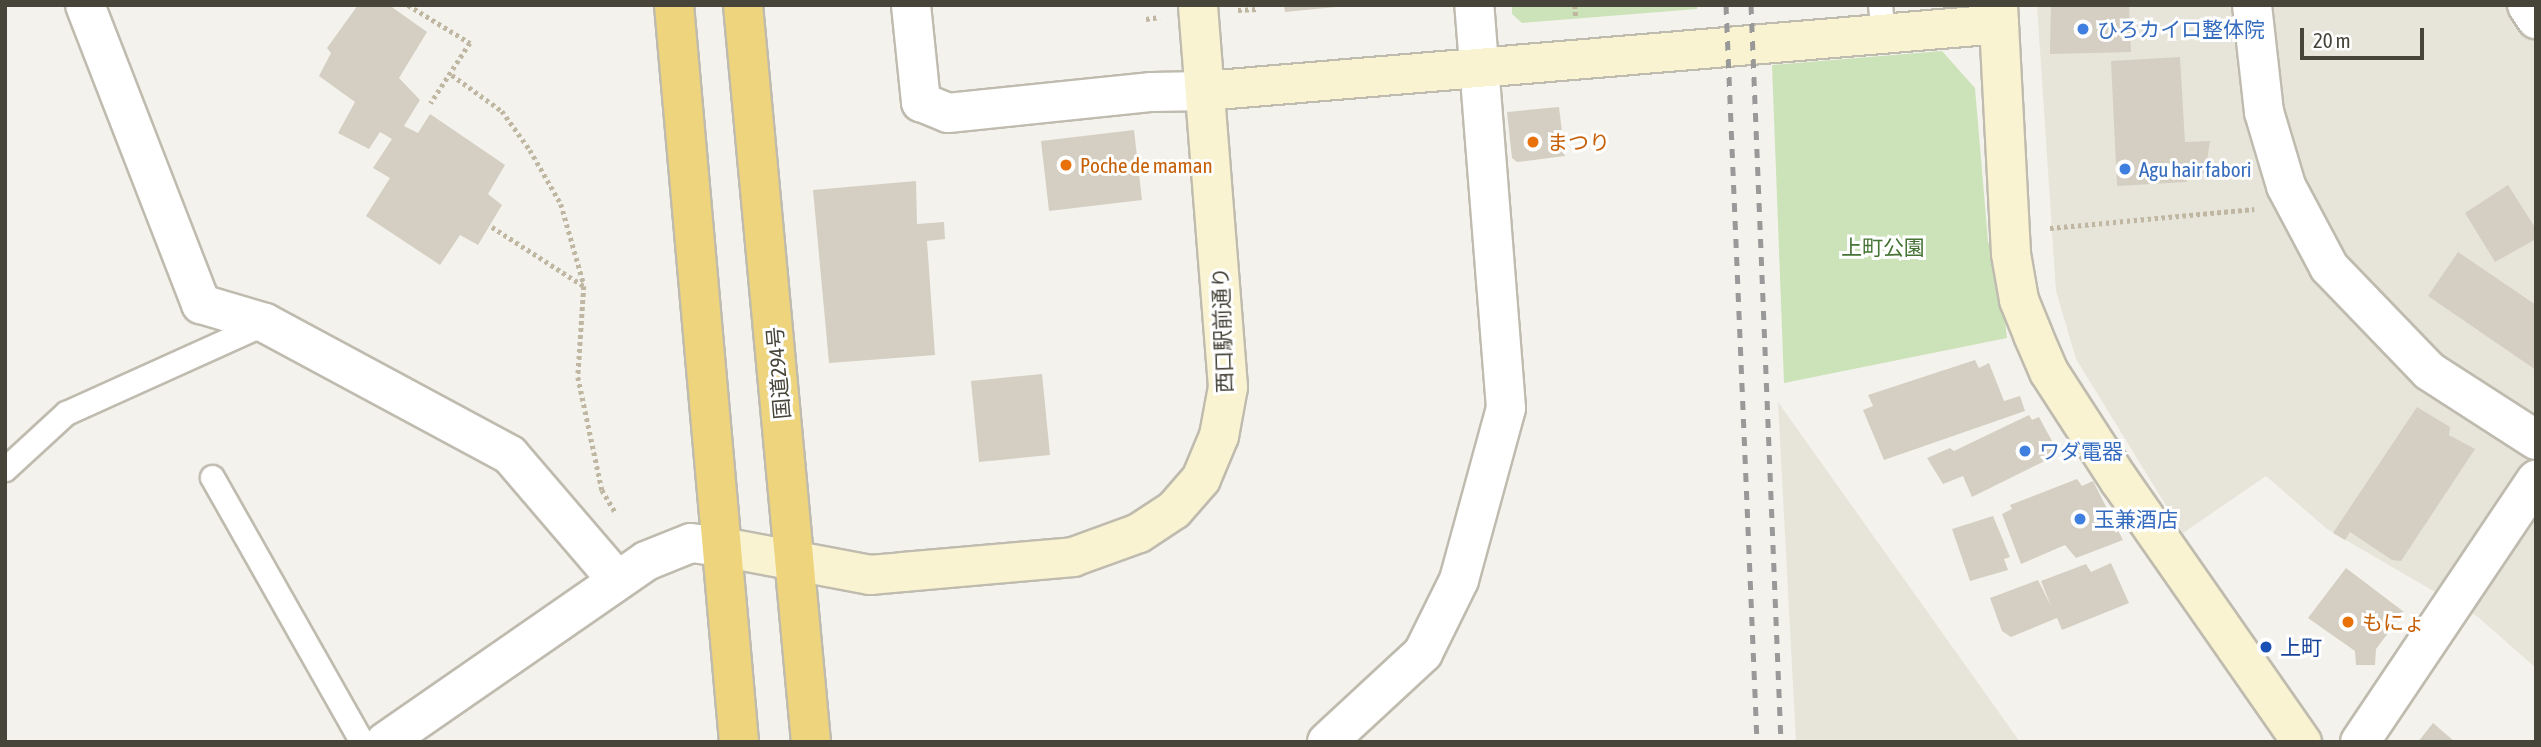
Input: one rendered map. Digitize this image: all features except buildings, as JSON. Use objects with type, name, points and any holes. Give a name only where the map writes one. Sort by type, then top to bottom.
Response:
[{"type":"highway","points":[[674,5],[739,742]]},
{"type":"highway","name":"国道294号","points":[[743,5],[811,742]]},
{"type":"street","points":[[85,5],[201,304],[265,323],[510,455],[631,571]]},
{"type":"street","points":[[911,5],[921,102],[948,113],[1152,92],[1205,91],[1695,50],[1794,40],[1881,19],[1998,15],[2010,232],[2020,300],[2049,372],[2202,602],[2302,742]]},
{"type":"street","name":"西口駅前通り","points":[[722,547],[795,564],[870,575],[1073,557],[1139,533],[1174,510],[1201,479],[1219,436],[1228,387],[1198,5]]},
{"type":"street","points":[[1327,742],[1423,653],[1459,580],[1506,408],[1474,5]]},
{"type":"street","points":[[2252,5],[2264,112],[2296,205],[2329,267],[2373,318],[2429,371],[2536,440]]},
{"type":"street","points":[[2527,5],[2536,19]]},
{"type":"street","points":[[2360,742],[2536,480]]},
{"type":"street","points":[[397,738],[631,571],[691,543],[722,547]]},
{"type":"lane","points":[[5,469],[66,413],[265,323]]},
{"type":"lane","points":[[212,477],[362,742]]},
{"type":"path","points":[[408,5],[470,43],[452,75],[431,103]]},
{"type":"path","points":[[452,75],[502,111],[542,169],[561,204],[584,286],[578,377],[592,452],[602,490],[631,571]]},
{"type":"path","points":[[2010,232],[2296,205]]},
{"type":"path","points":[[492,227],[584,286]]},
{"type":"shaded area","points":[[2037,5],[2536,5],[2536,668],[2478,617],[2327,529],[2266,476],[2183,533],[2076,359],[2056,291]]},
{"type":"shaded area","points":[[1778,402],[2020,742],[1796,742]]},
{"type":"green space","points":[[1512,5],[1697,5],[1697,9],[1522,23],[1512,14]]},
{"type":"green space","name":"上町公園","points":[[1942,51],[1975,88],[1988,241],[2001,284],[2007,338],[1784,383],[1772,65]]},
{"type":"railway","points":[[1726,5],[1757,742]]},
{"type":"railway","points":[[1751,5],[1781,742]]},
{"type":"place","name":"ひろカイロ整体院","points":[[2083,29]]},
{"type":"place","name":"まつり","points":[[1533,142]]},
{"type":"place","name":"Poche de maman","points":[[1066,165]]},
{"type":"place","name":"Agu hair fabori","points":[[2125,169]]},
{"type":"place","name":"ワダ電器","points":[[2025,451]]},
{"type":"place","name":"玉兼酒店","points":[[2080,519]]},
{"type":"place","name":"もにょ","points":[[2348,622]]},
{"type":"place","name":"上町","points":[[2266,647]]}]
